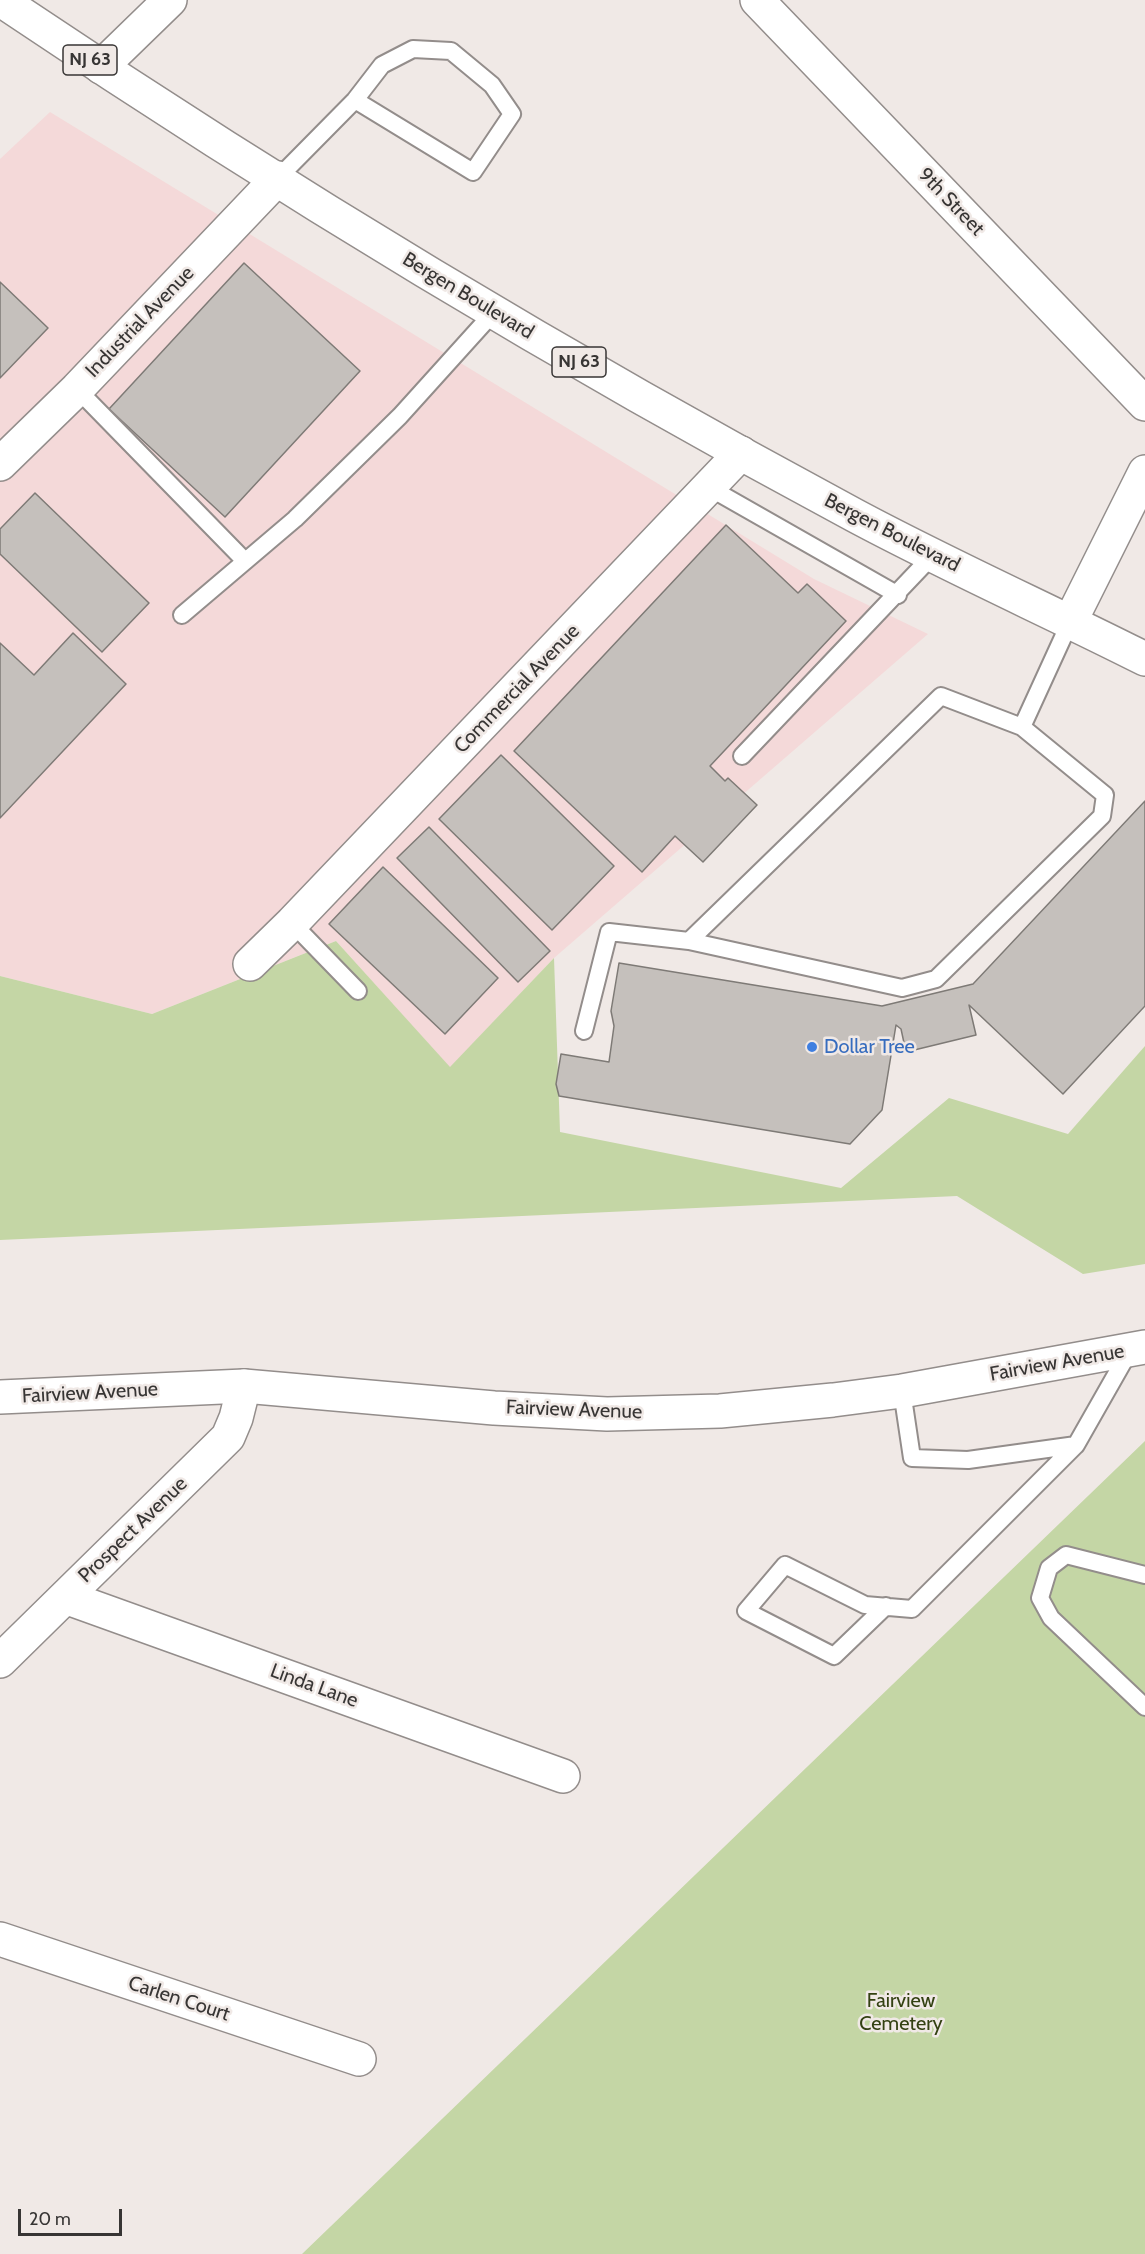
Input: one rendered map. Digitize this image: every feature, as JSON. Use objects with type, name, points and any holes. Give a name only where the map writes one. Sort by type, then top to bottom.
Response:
[{"type":"street","name":"Bergen Boulevard","points":[[2,0],[101,67],[493,313],[856,516],[1145,659]]},
{"type":"street","points":[[101,67],[170,0]]},
{"type":"street","name":"9th Street","points":[[757,0],[1145,404]]},
{"type":"street","name":"Industrial Avenue","points":[[0,464],[77,389],[278,178]]},
{"type":"street","name":"Commercial Avenue","points":[[250,964],[710,488],[741,453]]},
{"type":"street","points":[[1070,621],[1145,472]]},
{"type":"street","name":"Fairview Avenue","points":[[0,1398],[244,1386],[494,1408],[607,1414],[720,1411],[833,1400],[902,1390],[1138,1348]]},
{"type":"street","name":"Prospect Avenue","points":[[0,1661],[228,1437],[236,1418],[244,1386]]},
{"type":"street","name":"Linda Lane","points":[[65,1597],[563,1776]]},
{"type":"street","name":"Carlen Court","points":[[0,1939],[359,2059]]},
{"type":"lane","points":[[278,178],[355,100],[382,65],[413,49],[451,51],[492,85],[512,114],[473,172],[355,100]]},
{"type":"lane","points":[[182,615],[295,519],[400,416],[493,313]]},
{"type":"lane","points":[[77,389],[245,561]]},
{"type":"lane","points":[[710,488],[898,595]]},
{"type":"lane","points":[[742,756],[898,595],[933,555]]},
{"type":"lane","points":[[1022,727],[1070,621]]},
{"type":"lane","points":[[584,1031],[609,932],[689,941],[902,988],[936,979],[1102,816],[1105,795],[1022,727],[941,696],[689,941]]},
{"type":"lane","points":[[292,923],[358,991]]},
{"type":"lane","points":[[886,1606],[834,1656],[746,1611],[785,1565],[866,1605],[886,1606],[912,1609],[1076,1445],[1138,1348]]},
{"type":"lane","points":[[902,1390],[912,1458],[968,1460],[1076,1445]]},
{"type":"lane","points":[[1145,1575],[1066,1556],[1050,1568],[1040,1598],[1051,1618],[1145,1707]]},
{"type":"shaded area","points":[[50,112],[814,579],[928,634],[554,958],[450,1068],[336,941],[152,1014],[0,976],[0,159]]},
{"type":"green space","points":[[336,941],[450,1067],[554,958],[560,1132],[841,1188],[949,1098],[1068,1134],[1145,1046],[1145,1264],[1083,1274],[957,1196],[0,1240],[0,976],[152,1014]]},
{"type":"green space","name":"Fairview Cemetery","points":[[1145,1441],[1145,2254],[302,2254]]},
{"type":"building","points":[[244,263],[360,371],[225,517],[109,409]]},
{"type":"building","points":[[0,282],[48,328],[0,378]]},
{"type":"building","points":[[35,493],[149,603],[102,652],[0,554],[0,529]]},
{"type":"building","points":[[726,525],[798,593],[807,584],[846,621],[710,766],[725,781],[728,778],[757,805],[703,862],[675,836],[642,872],[514,751]]},
{"type":"building","points":[[73,633],[126,684],[0,818],[0,643],[34,675]]},
{"type":"building","points":[[501,755],[614,866],[552,930],[439,819]]},
{"type":"building","points":[[1145,801],[1145,1006],[1063,1094],[969,1005],[976,1035],[906,1052],[901,1029],[896,1025],[882,1110],[850,1144],[559,1096],[556,1084],[561,1054],[609,1062],[614,1026],[611,1011],[619,963],[882,1006],[973,984]]},
{"type":"building","points":[[429,827],[550,951],[518,982],[397,858]]},
{"type":"building","points":[[383,867],[498,978],[445,1034],[329,924]]},
{"type":"place","name":"Dollar Tree","points":[[812,1047]]}]
